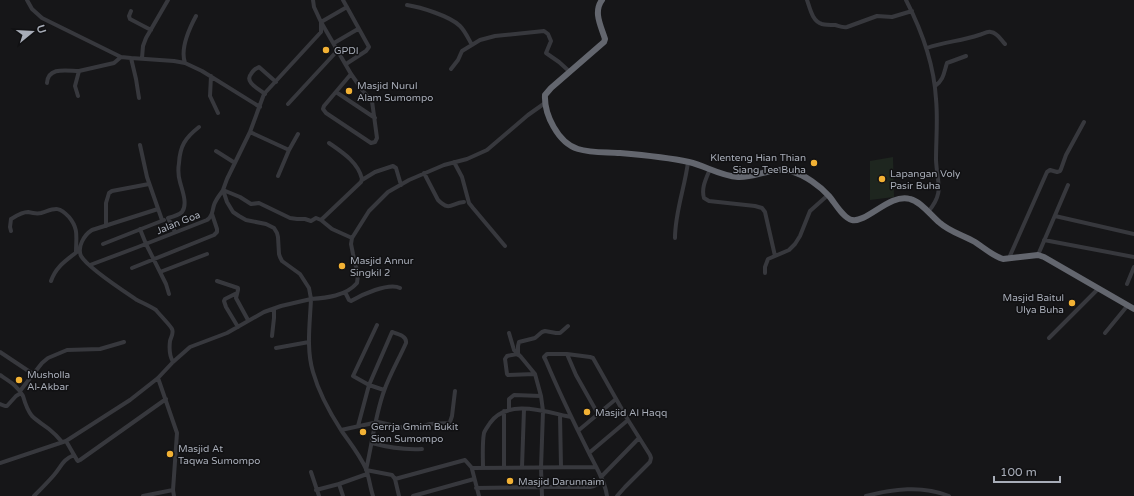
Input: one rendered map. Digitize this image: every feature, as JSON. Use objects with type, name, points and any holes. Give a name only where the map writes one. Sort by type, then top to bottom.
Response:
[{"type":"highway","points":[[602,0],[597,11],[605,39],[604,42],[545,95],[545,104],[551,122],[556,131],[561,137],[577,149],[650,156],[688,162],[704,166],[718,173],[736,177],[774,170],[790,171],[816,184],[828,194],[844,216],[852,220],[860,219],[898,198],[910,199],[915,201],[940,224],[998,257],[1009,259],[1038,255],[1051,260],[1131,307]]},
{"type":"street","points":[[27,0],[32,9],[42,18],[121,57],[185,63],[211,76],[260,107]]},
{"type":"street","points":[[142,58],[143,46],[168,0]]},
{"type":"street","points":[[313,0],[314,7],[321,22],[351,74],[372,101],[377,138],[375,142],[371,143],[326,113],[324,110],[324,106],[351,74]]},
{"type":"street","points":[[343,0],[368,45],[368,49],[346,64]]},
{"type":"street","points":[[807,0],[812,14],[817,22],[821,24],[843,27],[847,27],[877,16],[892,17],[912,11]]},
{"type":"street","points":[[906,0],[921,30],[927,48],[935,86],[939,192],[937,200],[928,212]]},
{"type":"street","points":[[407,6],[415,6],[430,11],[455,22],[472,44]]},
{"type":"street","points":[[321,22],[347,7]]},
{"type":"street","points":[[131,11],[129,16],[130,19],[151,30]]},
{"type":"street","points":[[185,63],[185,46],[196,16]]},
{"type":"street","points":[[276,82],[259,68],[256,68],[249,76],[251,84],[265,94],[276,82],[321,32],[321,22]]},
{"type":"street","points":[[334,43],[358,29]]},
{"type":"street","points":[[451,69],[458,60],[462,50],[480,40],[491,37],[545,31],[549,35],[551,41],[546,52],[570,72]]},
{"type":"street","points":[[927,48],[990,32],[1000,37],[1005,44]]},
{"type":"street","points":[[288,104],[338,50]]},
{"type":"street","points":[[935,86],[943,77],[947,63],[966,56]]},
{"type":"street","points":[[47,83],[49,76],[55,71],[79,71],[114,63],[121,57]]},
{"type":"street","points":[[132,58],[139,98]]},
{"type":"street","points":[[78,96],[75,86],[79,71]]},
{"type":"street","points":[[211,76],[210,96],[218,113]]},
{"type":"street","points":[[336,92],[375,118]]},
{"type":"street","name":"Jalan Goa","points":[[90,265],[210,218],[217,198],[223,190],[250,132],[265,94]]},
{"type":"street","points":[[0,463],[64,442],[130,400],[158,378],[172,362],[190,347],[227,333],[248,320],[274,309],[296,302],[331,296],[345,292],[355,286],[358,280],[358,275],[351,244],[352,238],[369,211],[388,192],[444,165],[467,159],[487,150],[528,115],[545,104]]},
{"type":"street","points":[[1009,259],[1047,172],[1050,170],[1057,172],[1060,170],[1066,155],[1084,122]]},
{"type":"street","name":"Jalan Goa","points":[[102,244],[179,214],[182,211],[184,199],[178,171],[181,147],[199,127]]},
{"type":"street","points":[[250,132],[289,150]]},
{"type":"street","points":[[278,176],[289,150],[298,134]]},
{"type":"street","points":[[329,143],[353,162],[362,177],[362,180]]},
{"type":"street","points":[[140,145],[144,169],[162,220]]},
{"type":"street","points":[[216,151],[235,163]]},
{"type":"street","points":[[454,162],[462,177],[467,196],[473,208],[504,246]]},
{"type":"street","points":[[675,238],[677,214],[686,179],[688,162]]},
{"type":"street","points":[[321,220],[362,180],[376,172],[394,166],[401,185]]},
{"type":"street","points":[[710,169],[702,192],[704,198],[709,201],[762,208],[765,212],[775,256]]},
{"type":"street","points":[[424,174],[438,200],[442,203],[448,207],[464,202]]},
{"type":"street","points":[[106,226],[106,203],[109,193],[112,191],[149,184]]},
{"type":"street","points":[[1038,255],[1068,185]]},
{"type":"street","points":[[223,190],[240,197],[251,204],[260,203],[290,218],[311,221],[316,218],[332,229],[352,238]]},
{"type":"street","points":[[223,190],[227,202],[233,212],[246,220],[266,224],[274,228],[277,232],[280,257],[282,261],[300,274],[309,288],[310,362],[327,406],[367,472],[373,496]]},
{"type":"street","points":[[765,273],[765,267],[768,259],[786,251],[795,244],[800,236],[810,211],[828,194]]},
{"type":"street","points":[[51,280],[56,270],[78,251],[81,243],[88,233],[96,228],[158,209]]},
{"type":"street","points":[[12,231],[10,227],[11,219],[18,215],[27,212],[40,214],[46,210],[62,210],[74,222],[77,231],[78,251],[81,256],[90,265],[127,293],[156,311],[172,329],[169,349],[172,362]]},
{"type":"street","points":[[132,268],[214,235],[217,232],[217,229],[212,214]]},
{"type":"street","points":[[1055,216],[1134,234]]},
{"type":"street","points":[[168,218],[175,232]]},
{"type":"street","name":"Jalan Goa","points":[[140,229],[146,244]]},
{"type":"street","points":[[1044,240],[1134,257]]},
{"type":"street","points":[[146,244],[166,284],[169,294]]},
{"type":"street","points":[[160,272],[207,254]]},
{"type":"street","points":[[1127,284],[1134,267]]},
{"type":"street","points":[[217,281],[237,287],[238,290],[236,298],[248,320]]},
{"type":"street","points":[[345,292],[351,301],[370,292],[388,287],[396,286],[400,288]]},
{"type":"street","points":[[1049,338],[1098,289]]},
{"type":"street","points":[[237,293],[224,300],[238,327]]},
{"type":"street","points":[[1105,333],[1131,307]]},
{"type":"street","points":[[272,336],[274,309]]},
{"type":"street","points":[[377,325],[353,375],[354,378],[384,390]]},
{"type":"street","points":[[518,354],[519,342],[535,338],[545,331],[556,334],[560,333],[568,326]]},
{"type":"street","points":[[358,426],[369,385],[392,332],[405,337],[406,343],[384,390],[375,422],[367,472]]},
{"type":"street","points":[[509,333],[512,346],[535,374],[541,396],[543,411],[541,468],[542,496]]},
{"type":"street","points":[[0,404],[7,406],[20,392],[42,363],[48,358],[67,350],[100,349],[124,342]]},
{"type":"street","points":[[276,348],[309,342]]},
{"type":"street","points":[[0,352],[33,374]]},
{"type":"street","points":[[518,354],[507,356],[505,359],[507,374],[535,374]]},
{"type":"street","points":[[567,354],[576,375],[598,414]]},
{"type":"street","points":[[608,496],[602,479],[544,358],[546,355],[567,354],[593,358],[628,420],[650,455],[651,460],[624,486],[617,496]]},
{"type":"street","points":[[0,375],[11,382],[20,392],[30,414],[64,442],[78,461],[166,399]]},
{"type":"street","points":[[158,378],[176,428],[178,438],[173,490],[174,496]]},
{"type":"street","points":[[341,430],[375,422],[381,422],[409,429],[430,424],[448,423],[450,422],[452,416],[455,391]]},
{"type":"street","points":[[509,409],[509,399],[514,395],[541,396]]},
{"type":"street","points":[[578,430],[616,399]]},
{"type":"street","points":[[483,468],[484,432],[495,417],[504,411],[509,409],[524,409],[572,417]]},
{"type":"street","points":[[522,467],[524,409]]},
{"type":"street","points":[[504,411],[504,468]]},
{"type":"street","points":[[560,415],[561,467]]},
{"type":"street","points":[[589,453],[628,420]]},
{"type":"street","points":[[476,488],[594,486],[639,438]]},
{"type":"street","points":[[372,443],[406,450],[422,449]]},
{"type":"street","points":[[34,496],[56,474],[62,463],[67,458],[74,455]]},
{"type":"street","points":[[395,479],[465,460],[472,468],[479,496]]},
{"type":"street","points":[[472,468],[596,467]]},
{"type":"street","points":[[311,472],[319,496]]},
{"type":"street","points":[[316,490],[339,484],[367,472],[392,475],[395,479],[399,496]]},
{"type":"street","points":[[413,496],[474,478]]},
{"type":"street","points":[[339,484],[343,496]]},
{"type":"street","points":[[866,496],[892,490],[919,489],[940,492],[949,496]]},
{"type":"street","points":[[143,496],[173,490]]},
{"type":"shaded area","name":"Lapangan Voly Pasir Buha","points":[[893,157],[894,197],[870,200],[870,161]]},
{"type":"place","name":"GPDI","points":[[326,50]]},
{"type":"place","name":"Masjid Nurul Alam Sumompo","points":[[349,91]]},
{"type":"place","name":"Klenteng Hian Thian Siang Tee Buha","points":[[814,163]]},
{"type":"place","name":"Lapangan Voly Pasir Buha","points":[[882,179]]},
{"type":"place","name":"Masjid Annur Singkil 2","points":[[342,266]]},
{"type":"place","name":"Masjid Baitul Ulya Buha","points":[[1072,303]]},
{"type":"place","name":"Musholla Al-Akbar","points":[[19,380]]},
{"type":"place","name":"Masjid Al Haqq","points":[[587,412]]},
{"type":"place","name":"Gerrja Gmim Bukit Sion Sumompo","points":[[363,432]]},
{"type":"place","name":"Masjid At Taqwa Sumompo","points":[[170,454]]},
{"type":"place","name":"Masjid Darunnaim","points":[[510,481]]}]
